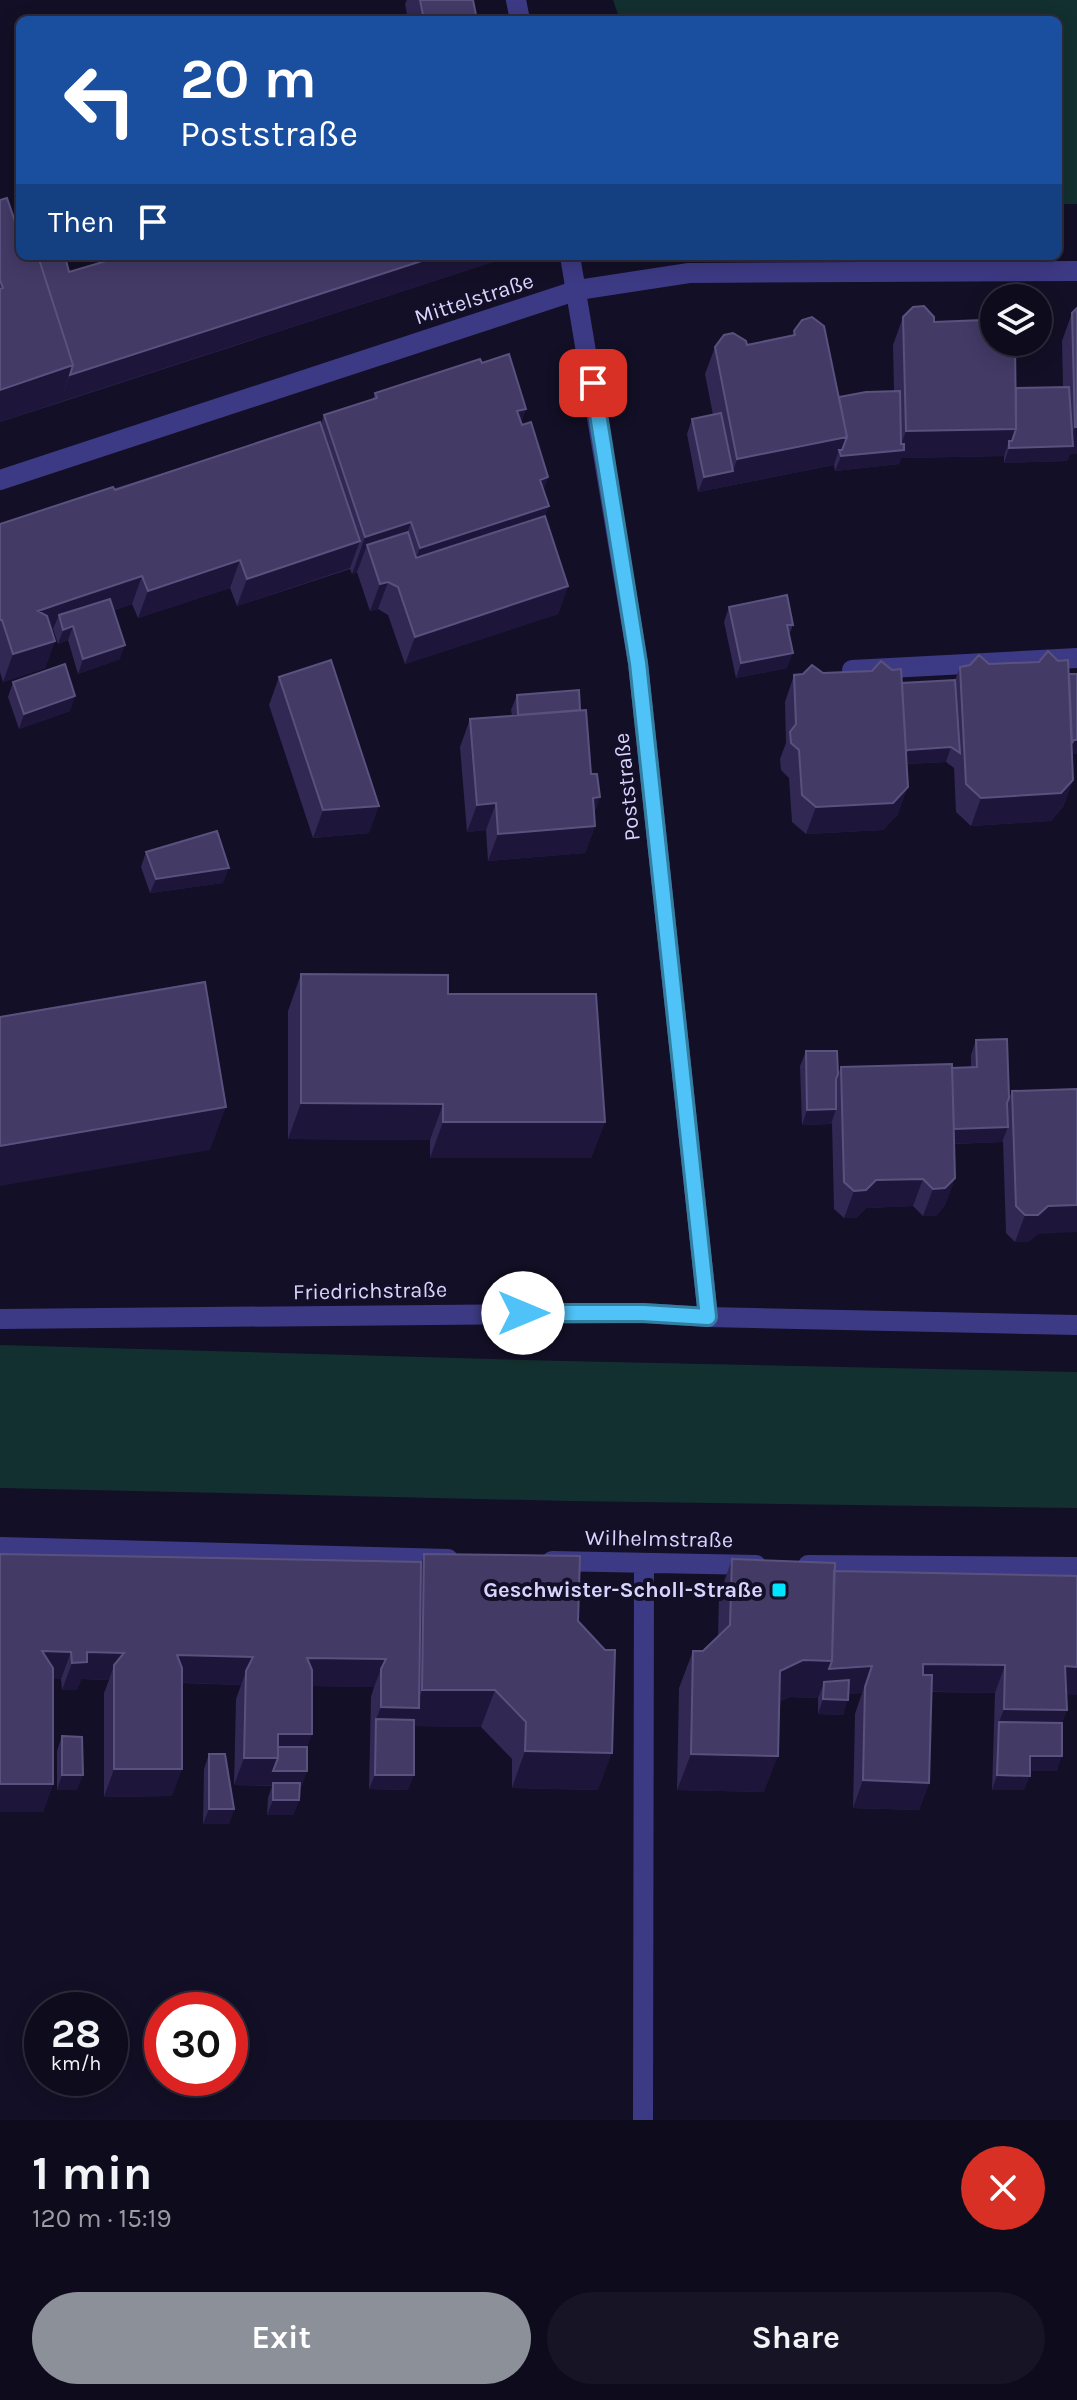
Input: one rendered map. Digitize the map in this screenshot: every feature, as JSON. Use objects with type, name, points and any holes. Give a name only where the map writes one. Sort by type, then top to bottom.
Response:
[{"type":"street","name":"Poststraße","points":[[571,260],[638,663],[708,1317]]},
{"type":"street","name":"Mittelstraße","points":[[0,480],[578,290],[689,273],[1077,271]]},
{"type":"street","points":[[852,670],[1077,658]]},
{"type":"street","name":"Friedrichstraße","points":[[0,1319],[627,1313],[1077,1325]]},
{"type":"street","points":[[0,1547],[471,1559]]},
{"type":"street","name":"Wilhelmstraße","points":[[534,1561],[1077,1567]]},
{"type":"street","points":[[643,2120],[644,1564]]},
{"type":"green space","points":[[613,0],[1077,0],[1077,204],[1062,204],[1062,16],[619,16]]},
{"type":"green space","points":[[0,1345],[1077,1372],[1077,1508],[570,1501],[0,1488]]},
{"type":"building","points":[[420,0],[473,0],[476,16],[423,16]]},
{"type":"building","points":[[7,198],[16,224],[16,260],[39,260],[73,365],[0,390],[0,289],[3,288],[0,280],[0,200]]},
{"type":"building","points":[[39,260],[66,260],[69,272],[110,260],[425,260],[70,375],[73,365]]},
{"type":"building","points":[[924,306],[934,317],[934,322],[980,320],[980,356],[1015,356],[1016,429],[906,431],[903,317],[913,307]]},
{"type":"building","points":[[1077,308],[1077,427],[1075,427],[1072,313]]},
{"type":"building","points":[[812,317],[824,326],[847,437],[737,459],[715,347],[724,335],[733,333],[747,345],[795,335],[794,331],[802,320]]},
{"type":"building","points":[[509,354],[526,409],[517,411],[522,425],[531,422],[548,477],[540,480],[549,506],[420,548],[411,522],[365,537],[324,415],[377,398],[375,393],[480,359],[482,363]]},
{"type":"building","points":[[1069,387],[1073,446],[1009,448],[1009,441],[1012,441],[1016,429],[1016,388]]},
{"type":"building","points":[[900,391],[901,444],[904,444],[904,450],[841,456],[839,450],[842,450],[847,437],[839,397]]},
{"type":"building","points":[[721,413],[733,471],[704,477],[692,419]]},
{"type":"building","points":[[320,422],[360,541],[247,579],[240,560],[148,591],[142,576],[38,611],[47,616],[55,641],[13,654],[0,620],[0,524],[113,487],[115,490]]},
{"type":"building","points":[[545,516],[568,586],[415,637],[398,587],[388,582],[380,584],[367,545],[408,532],[416,558]]},
{"type":"building","points":[[787,595],[793,625],[787,625],[793,653],[741,663],[729,607]]},
{"type":"building","points":[[110,599],[125,645],[83,659],[73,626],[63,630],[59,615]]},
{"type":"building","points":[[1048,651],[1058,661],[1068,660],[1073,780],[1061,793],[981,798],[966,784],[960,667],[970,665],[979,655],[989,664],[1039,662]]},
{"type":"building","points":[[331,660],[379,806],[323,810],[279,677]]},
{"type":"building","points":[[881,661],[892,670],[901,669],[908,787],[893,803],[816,807],[802,795],[799,750],[791,743],[790,732],[796,724],[794,675],[803,674],[812,665],[823,673],[872,671]]},
{"type":"building","points":[[65,664],[75,696],[24,714],[13,682]]},
{"type":"building","points":[[1069,674],[1077,674],[1077,740],[1072,743]]},
{"type":"building","points":[[955,680],[960,753],[951,747],[906,751],[902,683]]},
{"type":"building","points":[[579,690],[580,710],[518,715],[517,695]]},
{"type":"building","points":[[586,710],[591,774],[597,774],[600,797],[593,798],[595,826],[498,834],[496,803],[477,805],[470,719]]},
{"type":"building","points":[[217,831],[229,868],[156,879],[146,852]]},
{"type":"building","points":[[301,974],[448,975],[448,994],[596,994],[605,1122],[443,1122],[443,1104],[301,1103]]},
{"type":"building","points":[[205,982],[226,1107],[0,1146],[0,1017]]},
{"type":"building","points":[[1007,1039],[1008,1127],[954,1129],[952,1068],[977,1067],[976,1040]]},
{"type":"building","points":[[806,1051],[837,1051],[836,1109],[807,1110]]},
{"type":"building","points":[[952,1064],[955,1178],[945,1188],[933,1189],[923,1179],[876,1180],[866,1190],[854,1191],[844,1182],[841,1067]]},
{"type":"building","points":[[1077,1089],[1077,1205],[1048,1206],[1038,1215],[1025,1215],[1016,1206],[1012,1091]]},
{"type":"building","points":[[0,1554],[421,1562],[419,1708],[381,1707],[381,1669],[386,1659],[307,1658],[312,1670],[312,1734],[278,1734],[278,1758],[244,1758],[246,1671],[253,1657],[177,1655],[182,1668],[182,1769],[114,1769],[114,1665],[124,1653],[87,1652],[87,1662],[72,1663],[71,1652],[42,1651],[53,1668],[53,1784],[0,1784]]},
{"type":"building","points":[[424,1554],[580,1556],[578,1621],[605,1650],[615,1650],[612,1753],[525,1751],[526,1722],[495,1690],[422,1690]]},
{"type":"building","points":[[732,1559],[835,1563],[832,1661],[803,1660],[780,1671],[778,1756],[691,1754],[693,1651],[703,1651],[730,1625]]},
{"type":"building","points":[[834,1571],[1077,1576],[1077,1667],[1065,1666],[1067,1710],[1004,1709],[1005,1665],[923,1664],[923,1675],[932,1675],[929,1783],[863,1780],[865,1687],[872,1666],[829,1669],[832,1661]]},
{"type":"building","points":[[849,1680],[848,1700],[823,1699],[824,1682]]},
{"type":"building","points":[[376,1719],[414,1720],[414,1775],[375,1775]]},
{"type":"building","points":[[999,1722],[1062,1723],[1062,1756],[1030,1756],[1030,1776],[997,1775]]},
{"type":"building","points":[[62,1736],[82,1737],[83,1775],[62,1775]]},
{"type":"building","points":[[278,1747],[307,1747],[307,1771],[273,1771]]},
{"type":"building","points":[[209,1754],[225,1754],[234,1809],[209,1809]]},
{"type":"building","points":[[273,1783],[300,1783],[299,1800],[273,1800]]},
{"type":"place","name":"Geschwister-Scholl-Straße","points":[[779,1590]]},
{"type":"route","points":[[523,1313],[643,1313],[708,1317],[638,663],[593,383]]}]
